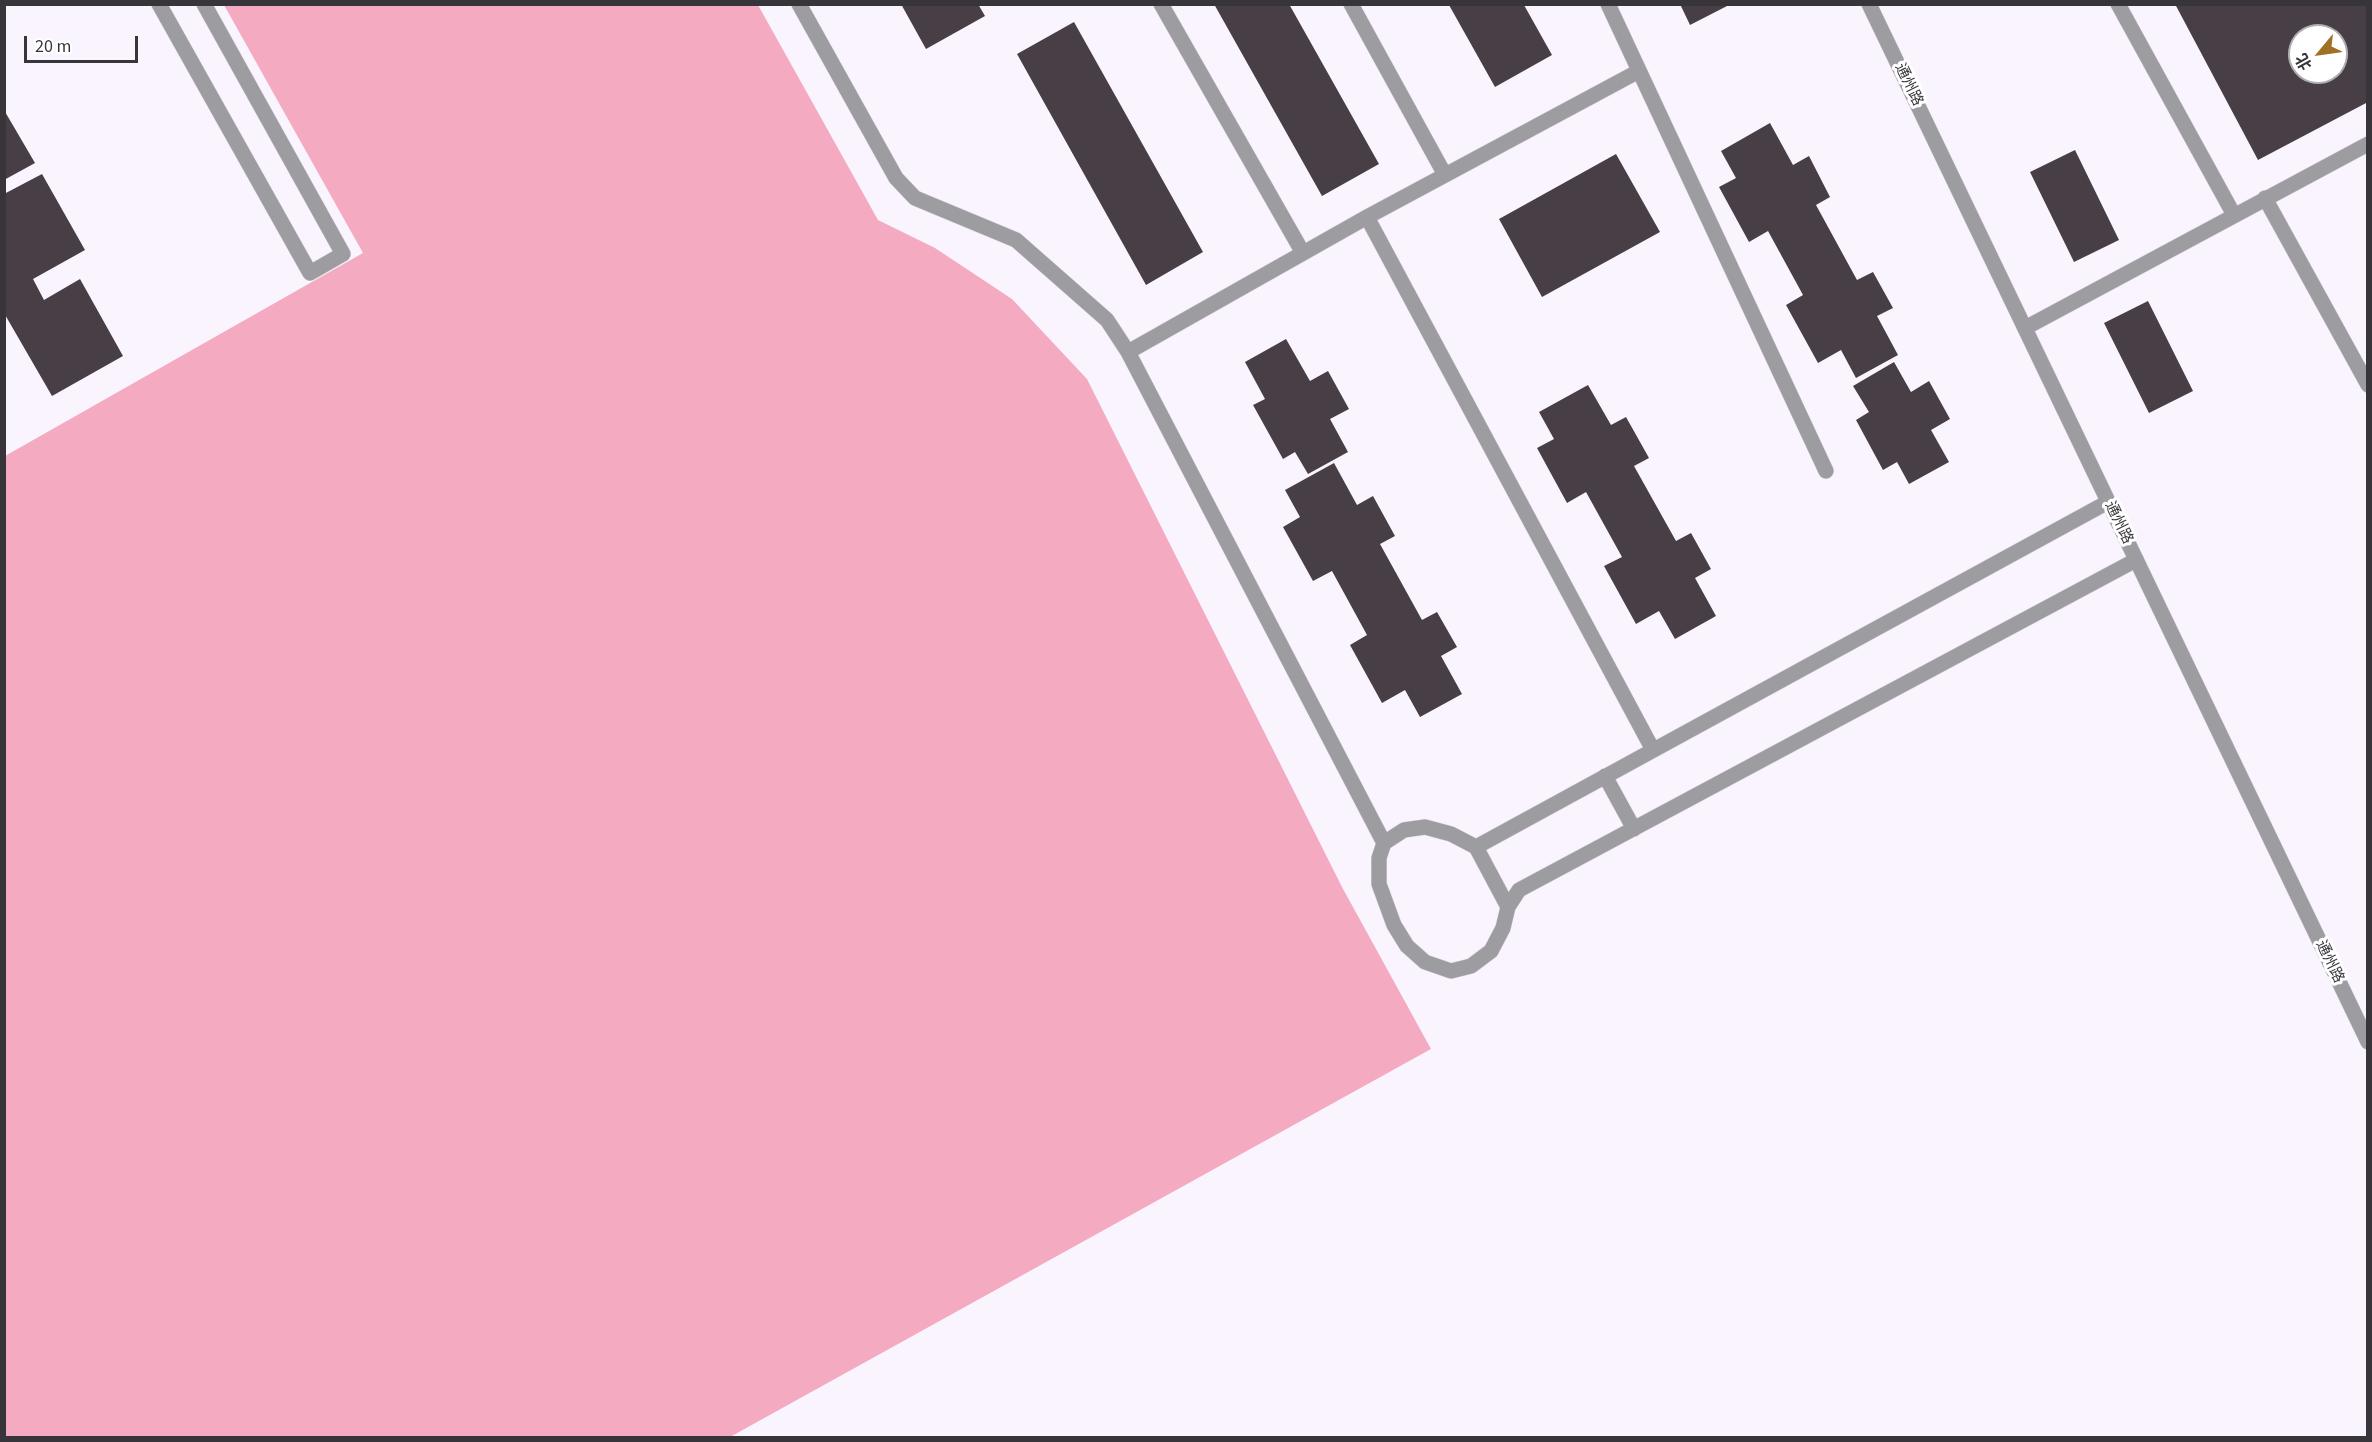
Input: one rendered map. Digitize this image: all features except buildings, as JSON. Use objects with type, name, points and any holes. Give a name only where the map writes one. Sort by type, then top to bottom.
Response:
[{"type":"street","points":[[159,4],[310,273],[343,254],[204,4]]},
{"type":"street","points":[[799,4],[896,178],[915,198],[1016,240],[1107,320],[1128,352],[1384,843]]},
{"type":"street","points":[[1161,4],[1303,254]]},
{"type":"street","points":[[1351,4],[1445,175]]},
{"type":"street","points":[[1608,4],[1826,471]]},
{"type":"street","name":"通州路","points":[[1869,4],[2367,1042]]},
{"type":"street","points":[[2118,4],[2234,215]]},
{"type":"street","points":[[1128,352],[1367,217],[1639,71]]},
{"type":"street","points":[[2025,328],[2367,144]]},
{"type":"street","points":[[2265,198],[2367,385]]},
{"type":"street","points":[[1367,217],[1653,750]]},
{"type":"street","points":[[1476,847],[2108,502]]},
{"type":"street","points":[[1508,907],[1476,847],[1451,834],[1425,827],[1404,830],[1384,843],[1379,858],[1379,884],[1386,906],[1407,946],[1425,962],[1450,971],[1472,966],[1491,951],[1503,928],[1508,907],[1519,890],[2136,560]]},
{"type":"street","points":[[1605,776],[1634,829]]},
{"type":"shaded area","points":[[224,5],[758,5],[878,220],[935,248],[1012,299],[1087,379],[1342,887],[1431,1049],[730,1437],[5,1437],[5,456],[363,253]]}]
